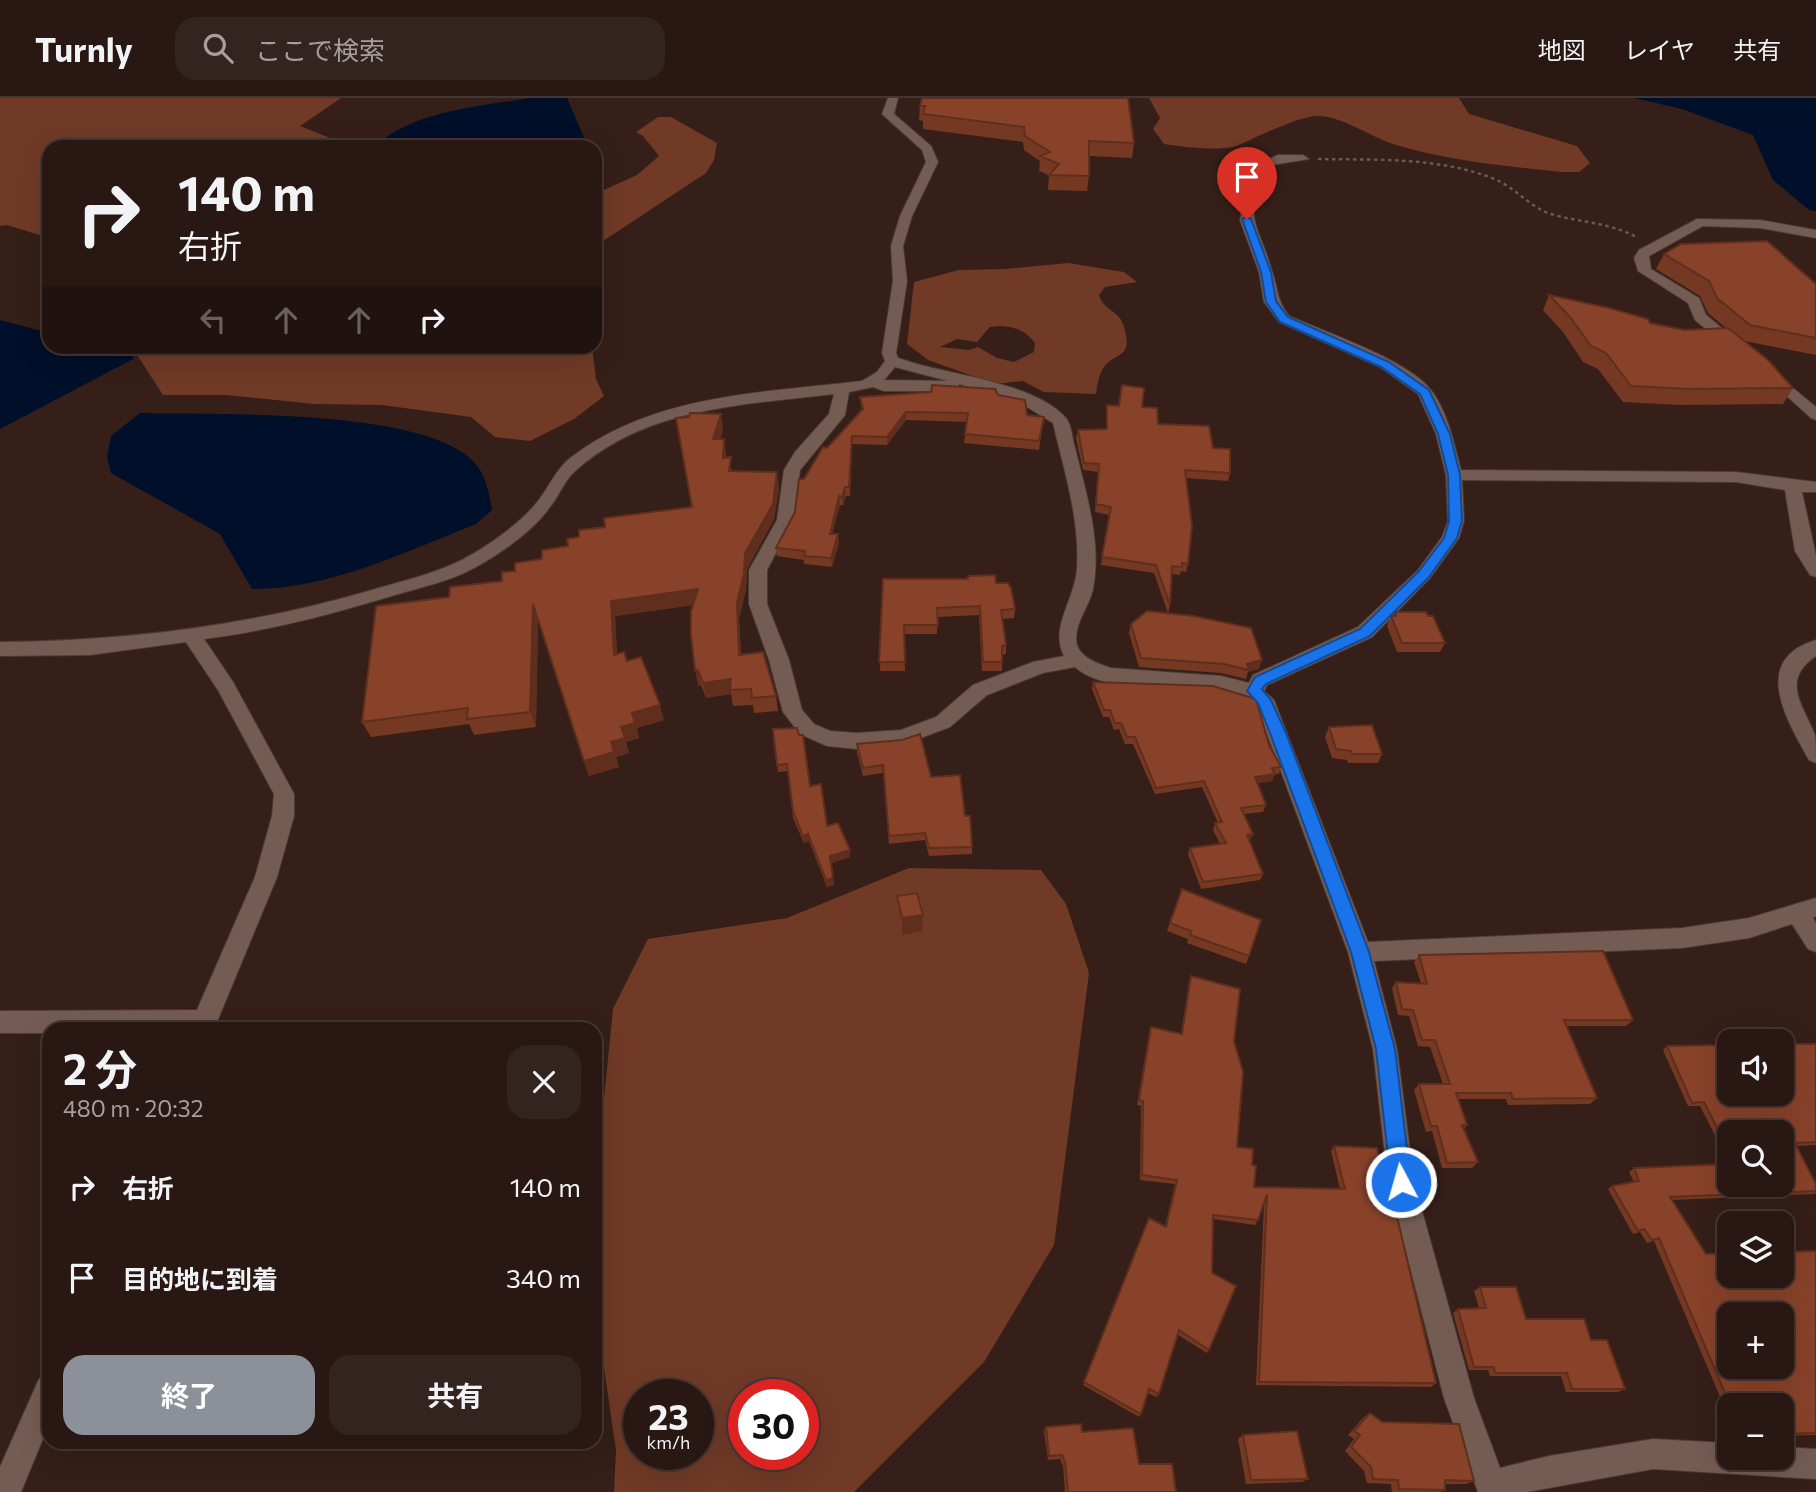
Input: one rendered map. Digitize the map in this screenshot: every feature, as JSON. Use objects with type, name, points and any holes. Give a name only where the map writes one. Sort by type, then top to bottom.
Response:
[{"type":"street","points":[[0,649],[90,648],[191,635],[328,609],[430,579],[468,564],[502,542],[542,506],[565,471],[600,443],[643,422],[704,405],[804,391],[842,390],[872,381],[882,375],[891,361],[900,282],[898,246],[906,216],[932,162],[927,149],[893,123],[888,114],[893,98]]},
{"type":"street","points":[[1254,691],[1260,680],[1365,632],[1409,590],[1450,538],[1455,521],[1454,475],[1444,434],[1425,392],[1385,364],[1284,319],[1271,302],[1266,272],[1247,219],[1253,188],[1268,163],[1279,159],[1303,159]]},
{"type":"street","points":[[1816,234],[1760,224],[1701,222],[1641,258],[1645,271],[1694,301],[1699,317],[1816,415]]},
{"type":"street","points":[[891,361],[972,383],[1048,411],[1060,421],[1087,547],[1084,592],[1068,628],[1067,646],[1076,660],[1100,672],[1130,678],[1236,684],[1254,691],[1264,700],[1360,952],[1385,1049],[1401,1182],[1459,1398],[1493,1489],[1549,1471],[1653,1454],[1816,1464]]},
{"type":"street","points":[[872,381],[884,386],[961,386],[972,383]]},
{"type":"street","points":[[842,390],[837,415],[801,455],[792,470],[785,520],[758,570],[758,604],[779,660],[793,712],[807,729],[827,738],[858,741],[902,737],[943,722],[980,690],[1040,667],[1076,660]]},
{"type":"street","points":[[1454,475],[1736,477],[1793,486],[1816,486]]},
{"type":"street","points":[[1793,486],[1804,551],[1816,571]]},
{"type":"street","points":[[191,635],[226,687],[284,794],[286,811],[265,878],[204,1022]]},
{"type":"street","points":[[1816,647],[1794,663],[1786,680],[1794,713],[1816,755]]},
{"type":"street","points":[[1360,952],[1682,938],[1749,928],[1806,910],[1816,942]]},
{"type":"street","points":[[0,1022],[42,1023]]},
{"type":"street","points":[[5,1492],[42,1405]]},
{"type":"path","points":[[1303,159],[1391,160],[1478,172],[1504,182],[1544,212],[1616,224],[1654,249]]},
{"type":"shaded area","points":[[0,98],[341,98],[300,126],[335,140],[42,140],[42,236],[7,225],[0,226]]},
{"type":"shaded area","points":[[1149,98],[1459,98],[1469,114],[1577,146],[1590,163],[1579,172],[1562,172],[1456,159],[1393,144],[1346,123],[1318,116],[1289,123],[1232,147],[1202,148],[1164,144],[1153,129],[1160,118]]},
{"type":"shaded area","points":[[658,117],[671,117],[717,143],[714,160],[706,173],[602,242],[602,191],[637,175],[659,156],[643,136],[636,132]]},
{"type":"shaded area","points":[[1068,263],[1124,272],[1137,282],[1105,287],[1099,295],[1103,304],[1121,320],[1127,345],[1101,372],[1096,394],[1044,392],[1023,381],[995,384],[928,360],[907,344],[914,282],[959,270]],"holes":[[[1005,326],[1027,335],[1035,343],[1034,352],[1014,362],[997,358],[978,347],[969,350],[940,347],[957,339],[977,342],[990,327]]]},
{"type":"shaded area","points":[[137,354],[593,354],[596,379],[604,396],[574,419],[530,441],[495,437],[471,417],[382,405],[314,404],[226,395],[163,395]]},
{"type":"shaded area","points":[[909,868],[1041,870],[1066,904],[1089,973],[1054,1245],[984,1362],[854,1492],[614,1492],[616,1451],[602,1354],[602,1118],[613,1009],[648,939],[787,918]]},
{"type":"water","points":[[529,98],[567,98],[585,140],[382,140],[416,122],[471,107]]},
{"type":"water","points":[[1634,98],[1816,98],[1816,211],[1809,210],[1773,180],[1753,135],[1682,109]]},
{"type":"water","points":[[0,320],[42,331],[42,354],[133,354],[133,359],[0,429]]},
{"type":"water","points":[[140,413],[316,418],[410,431],[447,444],[473,461],[484,478],[492,510],[476,524],[367,567],[310,583],[252,589],[220,534],[111,473],[107,457],[111,436]]},
{"type":"building","points":[[922,98],[1128,98],[1134,143],[1089,141],[1089,176],[1049,175],[1059,164],[1040,156],[1050,152],[1025,136],[1024,127],[923,114],[925,106],[920,106]]},
{"type":"building","points":[[1767,241],[1816,284],[1816,338],[1750,325],[1717,298],[1709,281],[1664,254],[1681,244]]},
{"type":"building","points":[[1549,295],[1609,308],[1648,319],[1650,323],[1685,330],[1728,328],[1768,360],[1793,388],[1689,389],[1631,386],[1606,353],[1591,346],[1570,317]]},
{"type":"building","points":[[932,385],[995,389],[998,395],[1025,400],[1027,415],[1044,417],[1039,441],[965,434],[968,413],[906,412],[887,437],[852,436],[849,487],[845,487],[842,497],[839,496],[830,534],[838,534],[831,558],[804,556],[805,551],[776,548],[795,512],[799,479],[804,479],[823,447],[827,448],[863,409],[860,397],[931,392]]},
{"type":"building","points":[[1122,385],[1144,388],[1142,407],[1157,408],[1158,424],[1209,426],[1213,448],[1230,449],[1230,473],[1185,470],[1192,526],[1188,564],[1182,563],[1182,567],[1172,566],[1170,605],[1156,565],[1102,557],[1111,507],[1096,504],[1099,464],[1084,463],[1078,430],[1107,429],[1107,405],[1119,406]]},
{"type":"building","points":[[690,413],[721,414],[713,439],[724,439],[723,458],[731,457],[729,471],[777,472],[773,504],[745,553],[744,574],[737,603],[739,655],[763,652],[776,696],[752,698],[751,689],[730,690],[731,679],[703,683],[698,670],[695,670],[691,635],[691,612],[698,589],[611,601],[614,655],[624,652],[627,661],[641,657],[660,705],[632,713],[635,723],[621,727],[625,738],[611,742],[614,752],[584,761],[533,604],[530,712],[467,719],[468,708],[362,722],[376,606],[449,597],[450,587],[502,581],[502,572],[515,571],[515,563],[542,559],[542,550],[568,546],[567,539],[579,537],[579,530],[605,527],[604,518],[692,507],[676,418],[689,417]]},
{"type":"building","points":[[995,575],[996,583],[1008,583],[1011,588],[1015,609],[1001,610],[1006,645],[1002,646],[1002,662],[983,662],[980,606],[937,608],[938,625],[904,625],[905,662],[879,662],[883,579],[968,579],[968,576]]},
{"type":"building","points":[[1147,611],[1194,616],[1251,628],[1262,660],[1247,664],[1249,670],[1224,664],[1141,658],[1131,624]]},
{"type":"building","points":[[1395,612],[1426,612],[1428,616],[1433,616],[1445,643],[1402,643],[1391,616],[1396,616]]},
{"type":"building","points":[[1093,682],[1213,686],[1256,699],[1269,745],[1281,767],[1272,768],[1275,774],[1255,777],[1266,805],[1241,808],[1253,834],[1247,835],[1263,874],[1203,882],[1190,848],[1226,843],[1215,823],[1222,822],[1204,781],[1156,788],[1135,737],[1127,737],[1121,723],[1115,723],[1110,710],[1104,710]]},
{"type":"building","points":[[1372,725],[1382,754],[1352,754],[1351,751],[1336,749],[1329,727]]},
{"type":"building","points":[[797,728],[799,735],[803,735],[810,786],[821,784],[827,826],[838,823],[850,850],[830,856],[833,878],[826,880],[808,834],[803,836],[793,811],[787,764],[777,765],[773,729]]},
{"type":"building","points":[[920,734],[931,777],[960,775],[965,816],[970,816],[972,847],[929,848],[925,833],[889,836],[883,765],[863,768],[857,744],[902,740]]},
{"type":"building","points":[[1182,889],[1261,920],[1249,956],[1190,935],[1191,931],[1170,923]]},
{"type":"building","points":[[917,893],[923,915],[902,918],[897,896]]},
{"type":"building","points":[[1603,951],[1633,1020],[1564,1020],[1597,1098],[1513,1099],[1511,1093],[1456,1093],[1467,1125],[1462,1125],[1478,1162],[1447,1163],[1437,1126],[1431,1126],[1419,1084],[1450,1084],[1435,1040],[1422,1040],[1413,1010],[1402,1009],[1396,982],[1427,984],[1419,955]]},
{"type":"building","points":[[1191,976],[1240,989],[1234,1041],[1243,1072],[1237,1147],[1253,1149],[1252,1165],[1256,1166],[1254,1187],[1345,1189],[1334,1146],[1377,1148],[1383,1170],[1386,1170],[1436,1383],[1259,1382],[1267,1194],[1258,1220],[1213,1215],[1212,1273],[1236,1286],[1209,1350],[1179,1330],[1159,1394],[1149,1389],[1141,1414],[1084,1382],[1149,1218],[1166,1227],[1177,1180],[1142,1175],[1143,1101],[1139,1100],[1151,1027],[1182,1034]]},
{"type":"building","points":[[1794,1044],[1816,1044],[1816,1142],[1795,1143],[1816,1184],[1816,1191],[1794,1192],[1794,1120],[1717,1120],[1717,1127],[1704,1102],[1692,1103],[1667,1046],[1717,1045],[1717,1106],[1794,1106]]},
{"type":"building","points":[[1717,1165],[1717,1195],[1670,1197],[1706,1254],[1717,1254],[1717,1288],[1794,1288],[1794,1252],[1816,1251],[1816,1433],[1794,1434],[1794,1393],[1725,1393],[1719,1379],[1794,1379],[1794,1302],[1717,1302],[1717,1374],[1659,1238],[1652,1240],[1644,1229],[1638,1231],[1612,1186],[1639,1181],[1634,1168]]},
{"type":"building","points":[[1480,1287],[1516,1287],[1526,1319],[1584,1319],[1591,1340],[1607,1340],[1625,1389],[1572,1389],[1567,1373],[1495,1373],[1494,1367],[1474,1367],[1458,1309],[1486,1308]]},
{"type":"building","points":[[1370,1413],[1382,1422],[1459,1424],[1474,1481],[1445,1480],[1445,1490],[1399,1489],[1398,1480],[1373,1479],[1371,1467],[1351,1447],[1360,1435],[1354,1431]]},
{"type":"building","points":[[1081,1424],[1082,1432],[1133,1428],[1139,1464],[1172,1464],[1176,1492],[1068,1492],[1065,1462],[1062,1455],[1049,1456],[1046,1427]]},
{"type":"building","points":[[1297,1431],[1308,1479],[1251,1480],[1243,1435]]},
{"type":"route","points":[[1247,219],[1266,272],[1271,302],[1284,319],[1385,364],[1408,377],[1425,392],[1444,434],[1454,475],[1455,521],[1450,538],[1424,574],[1402,598],[1365,632],[1303,663],[1260,680],[1254,691],[1264,700],[1296,776],[1360,952],[1385,1049],[1401,1182]]}]
